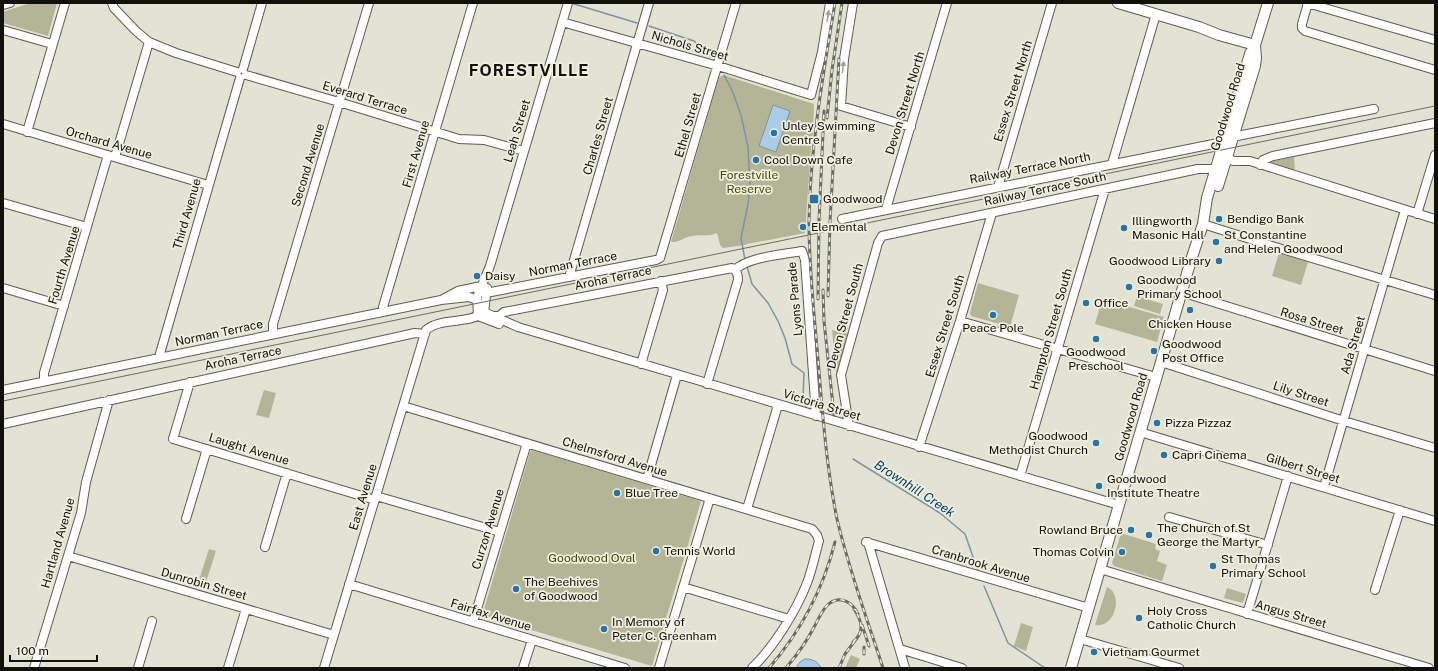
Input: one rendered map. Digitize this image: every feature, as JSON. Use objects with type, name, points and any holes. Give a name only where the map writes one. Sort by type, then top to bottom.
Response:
[{"type":"main road","points":[[1118,3],[1255,46]]},
{"type":"main road","name":"Goodwood Road","points":[[1072,668],[1181,292],[1204,222],[1213,200],[1219,170],[1228,139],[1255,66],[1255,46],[1268,3]]},
{"type":"street","points":[[3,5],[10,3]]},
{"type":"street","points":[[27,132],[65,3]]},
{"type":"street","name":"Everard Terrace","points":[[112,3],[114,8],[149,42],[176,53],[459,139],[484,140],[524,152]]},
{"type":"street","name":"Third Avenue","points":[[159,357],[262,3]]},
{"type":"street","name":"Second Avenue","points":[[273,334],[273,324],[370,3]]},
{"type":"street","name":"First Avenue","points":[[384,311],[383,307],[473,3]]},
{"type":"street","name":"Leah Street","points":[[480,314],[483,290],[568,3]]},
{"type":"street","name":"Charles Street","points":[[569,276],[650,3]]},
{"type":"street","name":"Ethel Street","points":[[663,253],[736,3]]},
{"type":"street","name":"Nichols Street","points":[[562,22],[718,66],[811,95],[822,52],[830,3]]},
{"type":"street","points":[[853,3],[844,59],[841,106],[911,127]]},
{"type":"street","name":"Devon Street North","points":[[886,209],[947,3]]},
{"type":"street","name":"Essex Street North","points":[[998,187],[1052,3]]},
{"type":"street","points":[[1435,40],[1308,3],[1302,24],[1302,28],[1305,31],[1435,70]]},
{"type":"street","points":[[1112,164],[1156,14]]},
{"type":"street","points":[[3,30],[52,44]]},
{"type":"street","name":"Fourth Avenue","points":[[44,381],[44,373],[87,227],[149,42]]},
{"type":"street","name":"Railway Terrace North","points":[[842,219],[1207,145],[1228,139],[1374,109]]},
{"type":"street","points":[[1260,165],[1263,160],[1273,156],[1435,123]]},
{"type":"street","name":"Orchard Avenue","points":[[3,124],[208,185]]},
{"type":"street","points":[[1207,145],[1216,147],[1223,156],[1232,161],[1248,161],[1435,219]]},
{"type":"street","points":[[1417,214],[1435,155]]},
{"type":"street","name":"Railway Terrace South","points":[[880,238],[887,234],[1198,169],[1219,170],[1244,164],[1260,165]]},
{"type":"street","name":"Hampton Street South","points":[[1020,476],[1105,189]]},
{"type":"street","points":[[3,203],[87,227]]},
{"type":"street","name":"Ada Street","points":[[1324,487],[1405,210]]},
{"type":"street","name":"Essex Street South","points":[[919,447],[960,321],[992,213]]},
{"type":"street","points":[[1204,222],[1435,295]]},
{"type":"street","name":"Devon Street South","points":[[849,426],[841,375],[880,238]]},
{"type":"street","name":"Lyons Parade","points":[[737,270],[751,261],[802,251],[805,260],[816,416]]},
{"type":"street","name":"Norman Terrace","points":[[441,300],[458,291],[483,290],[656,260],[660,258],[663,253]]},
{"type":"street","name":"Aroha Terrace","points":[[493,316],[728,268],[737,270]]},
{"type":"street","points":[[707,384],[738,280],[737,270]]},
{"type":"street","points":[[641,364],[663,290],[662,281]]},
{"type":"street","points":[[3,288],[64,306]]},
{"type":"street","name":"Leah Street","points":[[480,314],[477,300],[483,290]]},
{"type":"street","name":"Rosa Street","points":[[1181,292],[1435,371]]},
{"type":"street","name":"Norman Terrace","points":[[3,390],[441,300],[469,297],[477,300]]},
{"type":"street","name":"Victoria Street","points":[[480,314],[493,316],[518,327]]},
{"type":"street","name":"Victoria Street","points":[[480,314],[494,322],[518,327],[1119,505]]},
{"type":"street","name":"Aroha Terrace","points":[[3,424],[415,333],[425,334],[427,329],[433,326],[480,314]]},
{"type":"street","points":[[960,321],[1156,377]]},
{"type":"street","name":"East Avenue","points":[[324,668],[425,334]]},
{"type":"street","name":"Lily Street","points":[[1161,362],[1344,421],[1435,448]]},
{"type":"street","points":[[647,479],[677,375]]},
{"type":"street","name":"Laught Avenue","points":[[190,382],[173,438],[287,473],[500,532]]},
{"type":"street","name":"Hartland Avenue","points":[[34,668],[81,512],[86,482],[109,400]]},
{"type":"street","points":[[747,509],[778,405]]},
{"type":"street","name":"Chelmsford Avenue","points":[[403,406],[812,529],[817,535],[819,541],[807,583],[790,619]]},
{"type":"street","name":"Gilbert Street","points":[[1140,432],[1435,520]]},
{"type":"street","name":"Curzon Avenue","points":[[473,622],[527,443]]},
{"type":"street","points":[[186,519],[207,449]]},
{"type":"street","points":[[265,547],[287,473]]},
{"type":"street","points":[[1247,614],[1288,476]]},
{"type":"street","points":[[659,668],[710,498]]},
{"type":"street","points":[[1375,590],[1400,510]]},
{"type":"street","points":[[1169,517],[1268,545]]},
{"type":"street","name":"Cranbrook Avenue","points":[[900,649],[867,542],[1089,608]]},
{"type":"street","name":"Dunrobin Street","points":[[68,556],[334,634]]},
{"type":"street","name":"Angus Street","points":[[1100,569],[1429,668]]},
{"type":"street","name":"Fairfax Avenue","points":[[349,584],[626,668]]},
{"type":"street","points":[[683,587],[790,619],[760,660],[752,668]]},
{"type":"street","points":[[228,668],[246,609]]},
{"type":"street","points":[[138,668],[152,621]]},
{"type":"street","points":[[1080,639],[1179,668]]},
{"type":"street","points":[[523,668],[532,640]]},
{"type":"street","points":[[900,649],[905,668]]},
{"type":"street","points":[[900,649],[962,668]]},
{"type":"green space","points":[[30,3],[57,3],[48,36],[3,23],[3,12]]},
{"type":"green space","name":"Forestville Reserve","points":[[724,75],[814,104],[805,233],[723,248],[720,245],[717,233],[711,235],[692,236],[677,242],[671,242],[719,77]]},
{"type":"green space","points":[[805,102],[814,104],[812,144],[806,163],[794,178],[798,166],[797,139]]},
{"type":"green space","points":[[1294,157],[1295,171],[1271,163],[1273,161]]},
{"type":"green space","points":[[1279,253],[1308,262],[1301,285],[1272,276]]},
{"type":"green space","points":[[978,283],[1019,295],[1010,327],[971,316],[970,313]]},
{"type":"green space","points":[[1137,296],[1163,304],[1160,314],[1134,306]]},
{"type":"green space","points":[[1102,299],[1164,317],[1157,342],[1095,324]]},
{"type":"green space","points":[[832,330],[848,334],[838,374],[836,373]]},
{"type":"green space","points":[[264,390],[276,393],[269,418],[256,415]]},
{"type":"green space","name":"Goodwood Oval","points":[[532,450],[701,501],[652,666],[485,616],[483,613],[530,452]]},
{"type":"green space","points":[[1121,533],[1156,544],[1155,549],[1160,551],[1157,561],[1167,565],[1162,581],[1114,566],[1112,563]]},
{"type":"green space","points":[[209,549],[216,551],[206,582],[199,580]]},
{"type":"green space","points":[[1107,587],[1115,596],[1115,610],[1108,622],[1102,625],[1095,625]]},
{"type":"green space","points":[[1227,588],[1246,594],[1243,603],[1224,598]]},
{"type":"green space","points":[[1021,623],[1033,627],[1026,651],[1014,646]]},
{"type":"green space","points":[[851,655],[860,659],[856,668],[845,668]]},
{"type":"water","points":[[773,105],[790,111],[776,152],[759,146]]},
{"type":"water","points":[[805,659],[814,661],[821,668],[796,668],[800,662]]},
{"type":"waterway","name":"Brownhill Creek","points":[[571,3],[637,23]]},
{"type":"waterway","name":"Brownhill Creek","points":[[649,26],[694,41],[711,57]]},
{"type":"waterway","name":"Brownhill Creek","points":[[724,75],[732,90],[741,115],[748,147],[750,186],[741,238],[745,260]]},
{"type":"waterway","name":"Brownhill Creek","points":[[747,266],[752,284],[768,303],[778,321],[785,338],[792,364],[804,373],[803,398],[806,408]]},
{"type":"waterway","name":"Brownhill Creek","points":[[853,459],[940,513],[965,534],[978,571]]},
{"type":"waterway","name":"Brownhill Creek","points":[[984,586],[1008,643],[1045,668]]},
{"type":"tram line","points":[[3,401],[1435,106]]},
{"type":"railway","points":[[835,3],[818,112],[812,167],[809,222],[811,278],[828,464],[837,519],[858,594],[883,668]]},
{"type":"railway","points":[[827,118],[832,70],[842,3]]},
{"type":"railway","points":[[828,296],[830,222],[839,59]]},
{"type":"railway","points":[[818,299],[819,221],[824,111]]},
{"type":"railway","points":[[823,290],[824,321],[834,415]]},
{"type":"railway","points":[[769,668],[781,654],[810,609],[824,577],[835,542]]},
{"type":"railway","points":[[786,668],[804,644],[822,611],[827,605],[838,600],[846,601],[856,610],[858,614]]},
{"type":"railway","points":[[853,642],[861,630],[859,618],[854,609]]},
{"type":"railway","points":[[862,625],[869,646]]},
{"type":"railway","points":[[839,668],[845,654],[857,638]]},
{"type":"railway","points":[[864,647],[864,654]]},
{"type":"place","name":"Unley Swimming Centre","points":[[774,133]]},
{"type":"place","name":"Cool Down Cafe","points":[[756,160]]},
{"type":"place","name":"Goodwood","points":[[814,199]]},
{"type":"place","name":"Bendigo Bank","points":[[1219,219]]},
{"type":"place","name":"Elemental","points":[[803,227]]},
{"type":"place","name":"Illingworth Masonic Hall","points":[[1124,228]]},
{"type":"place","name":"St Constantine and Helen Goodwood","points":[[1216,242]]},
{"type":"place","name":"Goodwood Library","points":[[1219,261]]},
{"type":"place","name":"Daisy","points":[[477,276]]},
{"type":"place","name":"Goodwood Primary School","points":[[1129,287]]},
{"type":"place","name":"Office","points":[[1086,303]]},
{"type":"place","name":"Chicken House","points":[[1190,310]]},
{"type":"place","name":"Peace Pole","points":[[993,315]]},
{"type":"place","name":"Goodwood Preschool","points":[[1096,339]]},
{"type":"place","name":"Goodwood Post Office","points":[[1154,351]]},
{"type":"place","name":"Pizza Pizzaz","points":[[1157,423]]},
{"type":"place","name":"Goodwood Methodist Church","points":[[1096,443]]},
{"type":"place","name":"Capri Cinema","points":[[1164,455]]},
{"type":"place","name":"Goodwood Institute Theatre","points":[[1099,486]]},
{"type":"place","name":"Blue Tree","points":[[617,493]]},
{"type":"place","name":"Rowland Bruce","points":[[1131,530]]},
{"type":"place","name":"The Church of St George the Martyr","points":[[1149,535]]},
{"type":"place","name":"Tennis World","points":[[656,551]]},
{"type":"place","name":"Thomas Colvin","points":[[1122,552]]},
{"type":"place","name":"St Thomas Primary School","points":[[1213,566]]},
{"type":"place","name":"The Beehives of Goodwood","points":[[516,589]]},
{"type":"place","name":"Holy Cross Catholic Church","points":[[1139,618]]},
{"type":"place","name":"In Memory of Peter C. Greenham","points":[[604,629]]},
{"type":"place","name":"Vietnam Gourmet","points":[[1094,652]]},
{"type":"district","name":"FORESTVILLE","points":[[529,70]]}]
